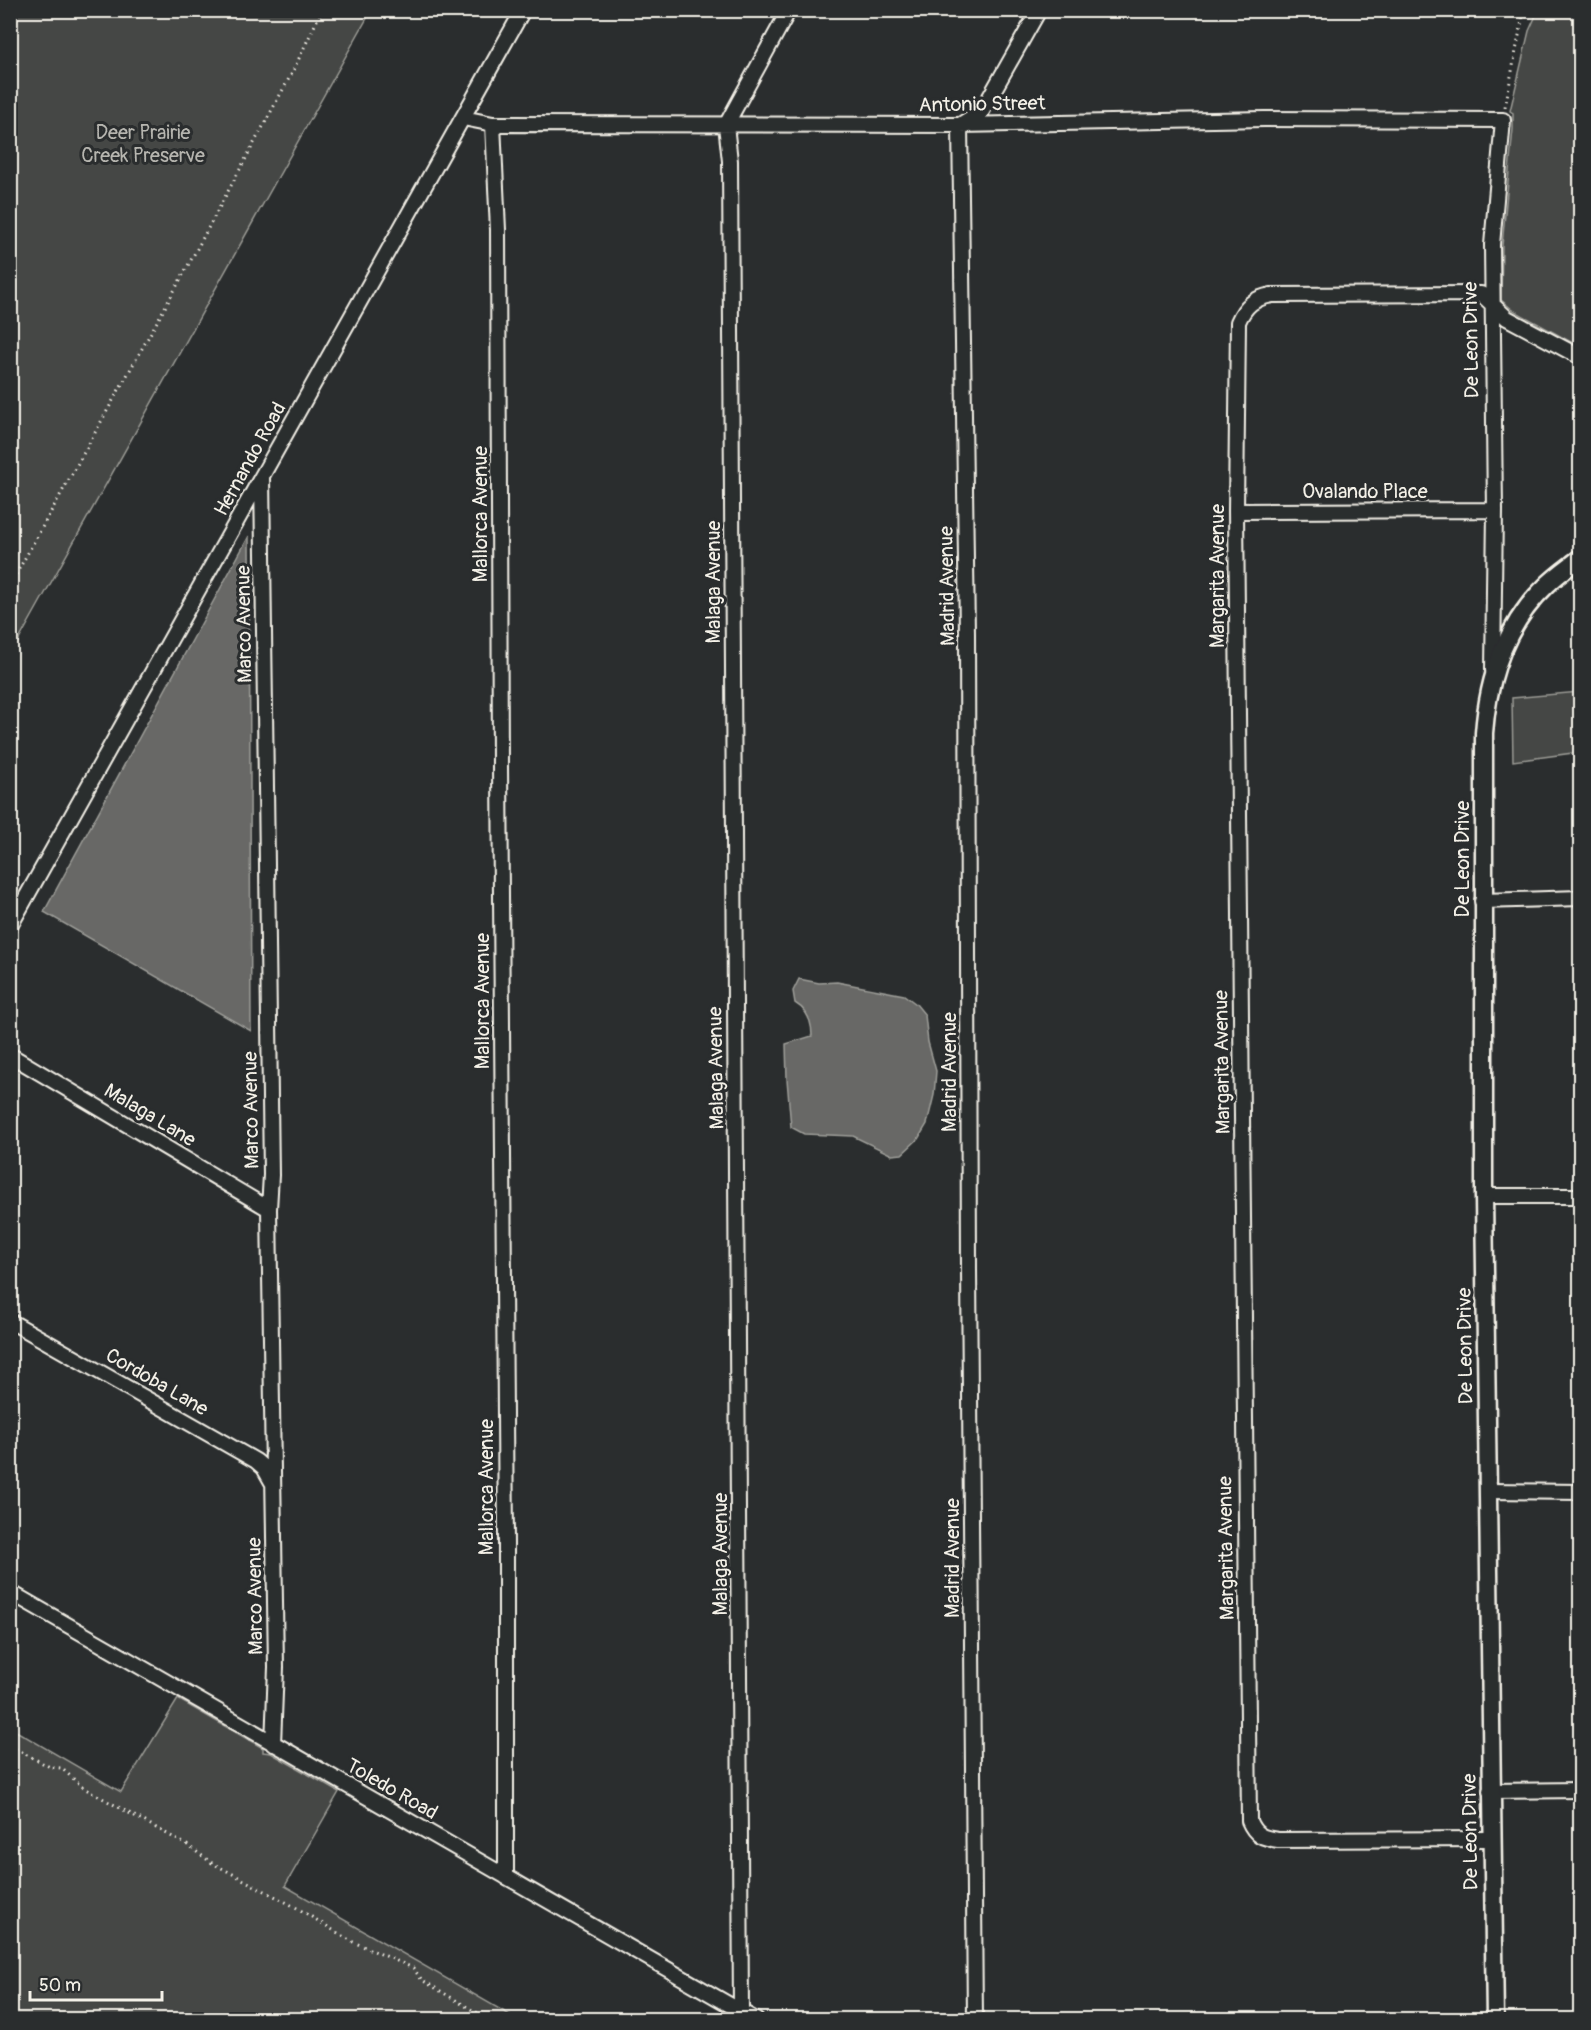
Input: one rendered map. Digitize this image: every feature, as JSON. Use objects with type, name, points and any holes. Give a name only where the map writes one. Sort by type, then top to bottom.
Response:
[{"type":"street","name":"Hernando Road","points":[[10,926],[523,10]]},
{"type":"street","points":[[726,125],[789,10]]},
{"type":"street","points":[[960,124],[982,111],[987,105],[1039,10]]},
{"type":"street","name":"Antonio Street","points":[[463,118],[493,124],[726,125],[1264,119],[1503,120]]},
{"type":"street","name":"De Leon Drive","points":[[1493,672],[1495,510],[1492,245],[1503,120]]},
{"type":"street","name":"Mallorca Avenue","points":[[493,124],[498,242],[506,1877]]},
{"type":"street","name":"Madrid Avenue","points":[[960,124],[968,633],[969,1245],[975,2019]]},
{"type":"street","name":"Malaga Avenue","points":[[726,125],[730,161],[741,2011]]},
{"type":"street","name":"Margarita Avenue","points":[[1491,1839],[1278,1840],[1262,1838],[1253,1831],[1248,1821],[1236,511],[1238,322],[1242,311],[1252,301],[1272,295],[1481,294],[1507,318],[1581,357]]},
{"type":"street","name":"Marco Avenue","points":[[262,476],[276,1667],[273,1744]]},
{"type":"street","name":"Ovalando Place","points":[[1236,511],[1495,510]]},
{"type":"street","name":"De Leon Drive","points":[[1494,2019],[1484,1197],[1482,901],[1484,733],[1486,703],[1493,672],[1504,645],[1534,599],[1547,584],[1581,558]]},
{"type":"street","points":[[1482,901],[1581,898]]},
{"type":"street","name":"Malaga Lane","points":[[10,1055],[269,1209]]},
{"type":"street","points":[[1484,1197],[1581,1196]]},
{"type":"street","name":"Cordoba Lane","points":[[10,1321],[256,1461],[270,1476],[274,1487]]},
{"type":"street","points":[[1487,1491],[1581,1491]]},
{"type":"street","name":"Toledo Road","points":[[10,1592],[756,2019]]},
{"type":"street","points":[[1490,1791],[1581,1790]]},
{"type":"path","points":[[10,585],[173,294],[293,71],[322,10]]},
{"type":"path","points":[[1503,120],[1524,10]]},
{"type":"path","points":[[10,1746],[50,1767],[61,1768],[84,1788],[351,1941],[413,1968],[422,1980],[489,2019]]},
{"type":"green space","name":"Deer Prairie Creek Preserve","points":[[10,11],[371,11],[11,654]]},
{"type":"green space","points":[[1538,11],[1580,11],[1580,347],[1513,310],[1501,300],[1502,246],[1513,129],[1513,113],[1510,111],[1529,31]]},
{"type":"green space","points":[[1580,692],[1580,752],[1513,761],[1512,698]]},
{"type":"green space","points":[[178,1699],[263,1748],[263,1752],[271,1753],[339,1792],[285,1886],[517,2019],[11,2019],[11,1728],[121,1792]]},
{"type":"shaded area","points":[[249,536],[251,1031],[44,912]]},
{"type":"shaded area","points":[[799,979],[819,983],[837,982],[904,995],[925,1015],[928,1042],[936,1071],[934,1095],[927,1124],[918,1139],[902,1154],[892,1155],[853,1136],[804,1134],[791,1127],[786,1044],[812,1036],[808,1017],[795,1003],[793,991]]}]
